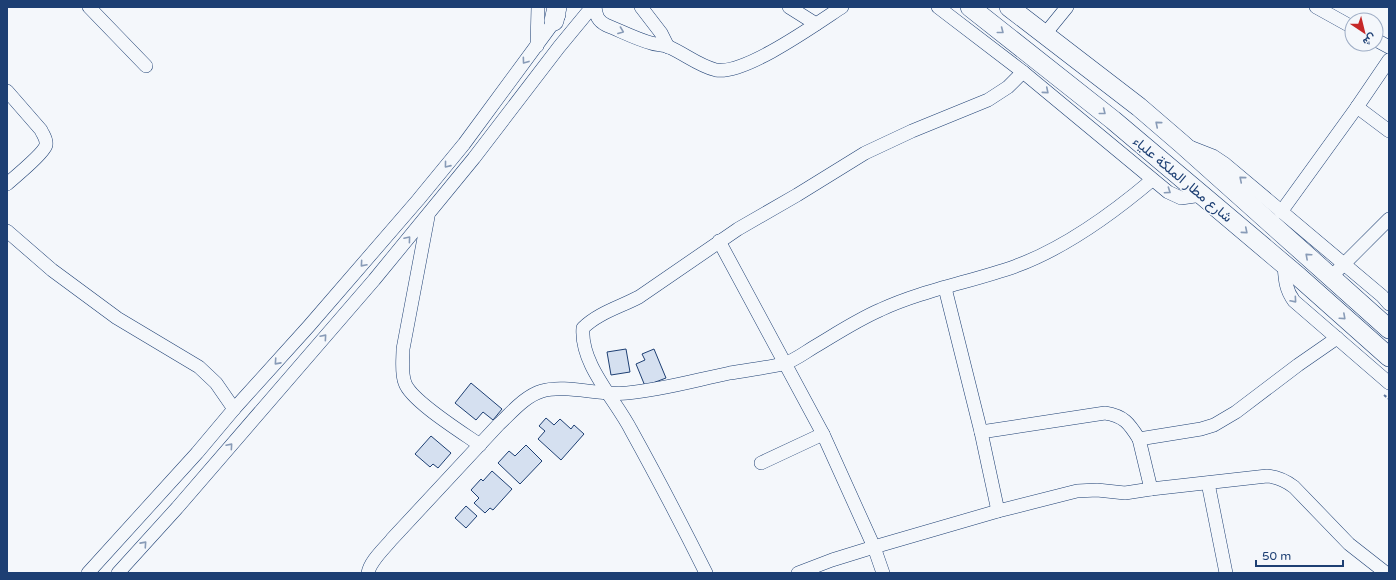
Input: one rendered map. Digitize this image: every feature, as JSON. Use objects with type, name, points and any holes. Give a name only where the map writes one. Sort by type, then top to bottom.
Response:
[{"type":"highway","name":"شارع مطار الملكة علياء","points":[[970,7],[1113,120],[1284,264],[1389,357]]},
{"type":"highway","name":"شارع مطار الملكة علياء","points":[[1009,7],[1138,107],[1337,271],[1389,329]]},
{"type":"street","points":[[89,7],[146,66]]},
{"type":"street","points":[[537,46],[538,7]]},
{"type":"street","points":[[594,7],[596,16],[606,25],[652,43],[668,47],[705,66],[717,70],[732,69],[754,60],[842,7]]},
{"type":"street","points":[[118,573],[177,508],[428,215],[513,108],[559,47],[594,7]]},
{"type":"street","points":[[641,7],[661,33],[668,47]]},
{"type":"street","points":[[789,7],[816,24]]},
{"type":"street","points":[[938,7],[1023,72],[1152,180],[1174,196],[1181,198],[1202,195]]},
{"type":"street","points":[[1045,34],[1067,7]]},
{"type":"street","points":[[1316,7],[1344,23]]},
{"type":"street","points":[[88,573],[197,453],[418,200],[464,144],[537,46],[559,12]]},
{"type":"street","points":[[1282,212],[1389,60]]},
{"type":"street","points":[[706,573],[627,422],[593,369],[584,349],[582,337],[583,328],[594,318],[639,297],[719,241],[874,148],[912,130],[988,100],[1008,87],[1023,72]]},
{"type":"street","points":[[7,92],[41,130],[45,137],[46,143],[40,154],[7,184]]},
{"type":"street","points":[[1357,107],[1389,131]]},
{"type":"street","points":[[1182,144],[1213,156],[1225,164],[1282,212],[1337,271],[1382,296],[1389,304]]},
{"type":"street","points":[[368,573],[377,557],[392,539],[517,407],[532,396],[542,391],[577,390],[609,394],[626,393],[655,389],[730,373],[784,364],[865,316],[906,300],[1018,265],[1040,255],[1087,229],[1111,213],[1152,180]]},
{"type":"street","points":[[428,215],[403,349],[405,383],[410,392],[421,402],[480,445]]},
{"type":"street","points":[[1337,271],[1389,219]]},
{"type":"street","points":[[7,231],[52,270],[117,318],[199,367],[216,383],[234,410]]},
{"type":"street","points":[[719,241],[823,434],[874,547],[883,573]]},
{"type":"street","points":[[1284,264],[1286,286],[1291,297],[1300,307],[1337,338],[1387,389]]},
{"type":"street","points":[[945,288],[981,432],[998,511]]},
{"type":"street","points":[[1138,439],[1214,426],[1236,412],[1298,365],[1337,338]]},
{"type":"street","points":[[981,432],[1105,413],[1115,414],[1123,418],[1130,425],[1138,439],[1151,489]]},
{"type":"street","points":[[761,463],[823,434]]},
{"type":"street","points":[[798,573],[832,560],[998,511],[1087,490],[1125,493],[1186,484],[1267,476],[1280,478],[1288,482],[1302,494],[1349,544],[1386,573]]},
{"type":"street","points":[[1208,483],[1226,573]]},
{"type":"path","points":[[1387,389],[1389,399]]},
{"type":"building","points":[[626,349],[630,372],[611,375],[607,352]]},
{"type":"building","points":[[654,349],[666,378],[645,386],[636,364],[645,360],[642,354]]},
{"type":"building","points":[[471,383],[502,409],[493,420],[483,412],[476,420],[455,403]]},
{"type":"building","points":[[546,418],[554,425],[560,419],[571,429],[574,425],[584,434],[561,460],[538,439],[545,431],[539,426]]},
{"type":"building","points":[[431,436],[451,453],[438,468],[433,464],[430,467],[415,454]]},
{"type":"building","points":[[526,445],[542,461],[520,484],[498,463],[509,451],[515,456]]},
{"type":"building","points":[[492,471],[512,489],[493,510],[490,508],[485,513],[474,503],[479,498],[471,490],[481,479],[483,481]]},
{"type":"building","points":[[466,506],[477,516],[466,528],[455,518]]}]
